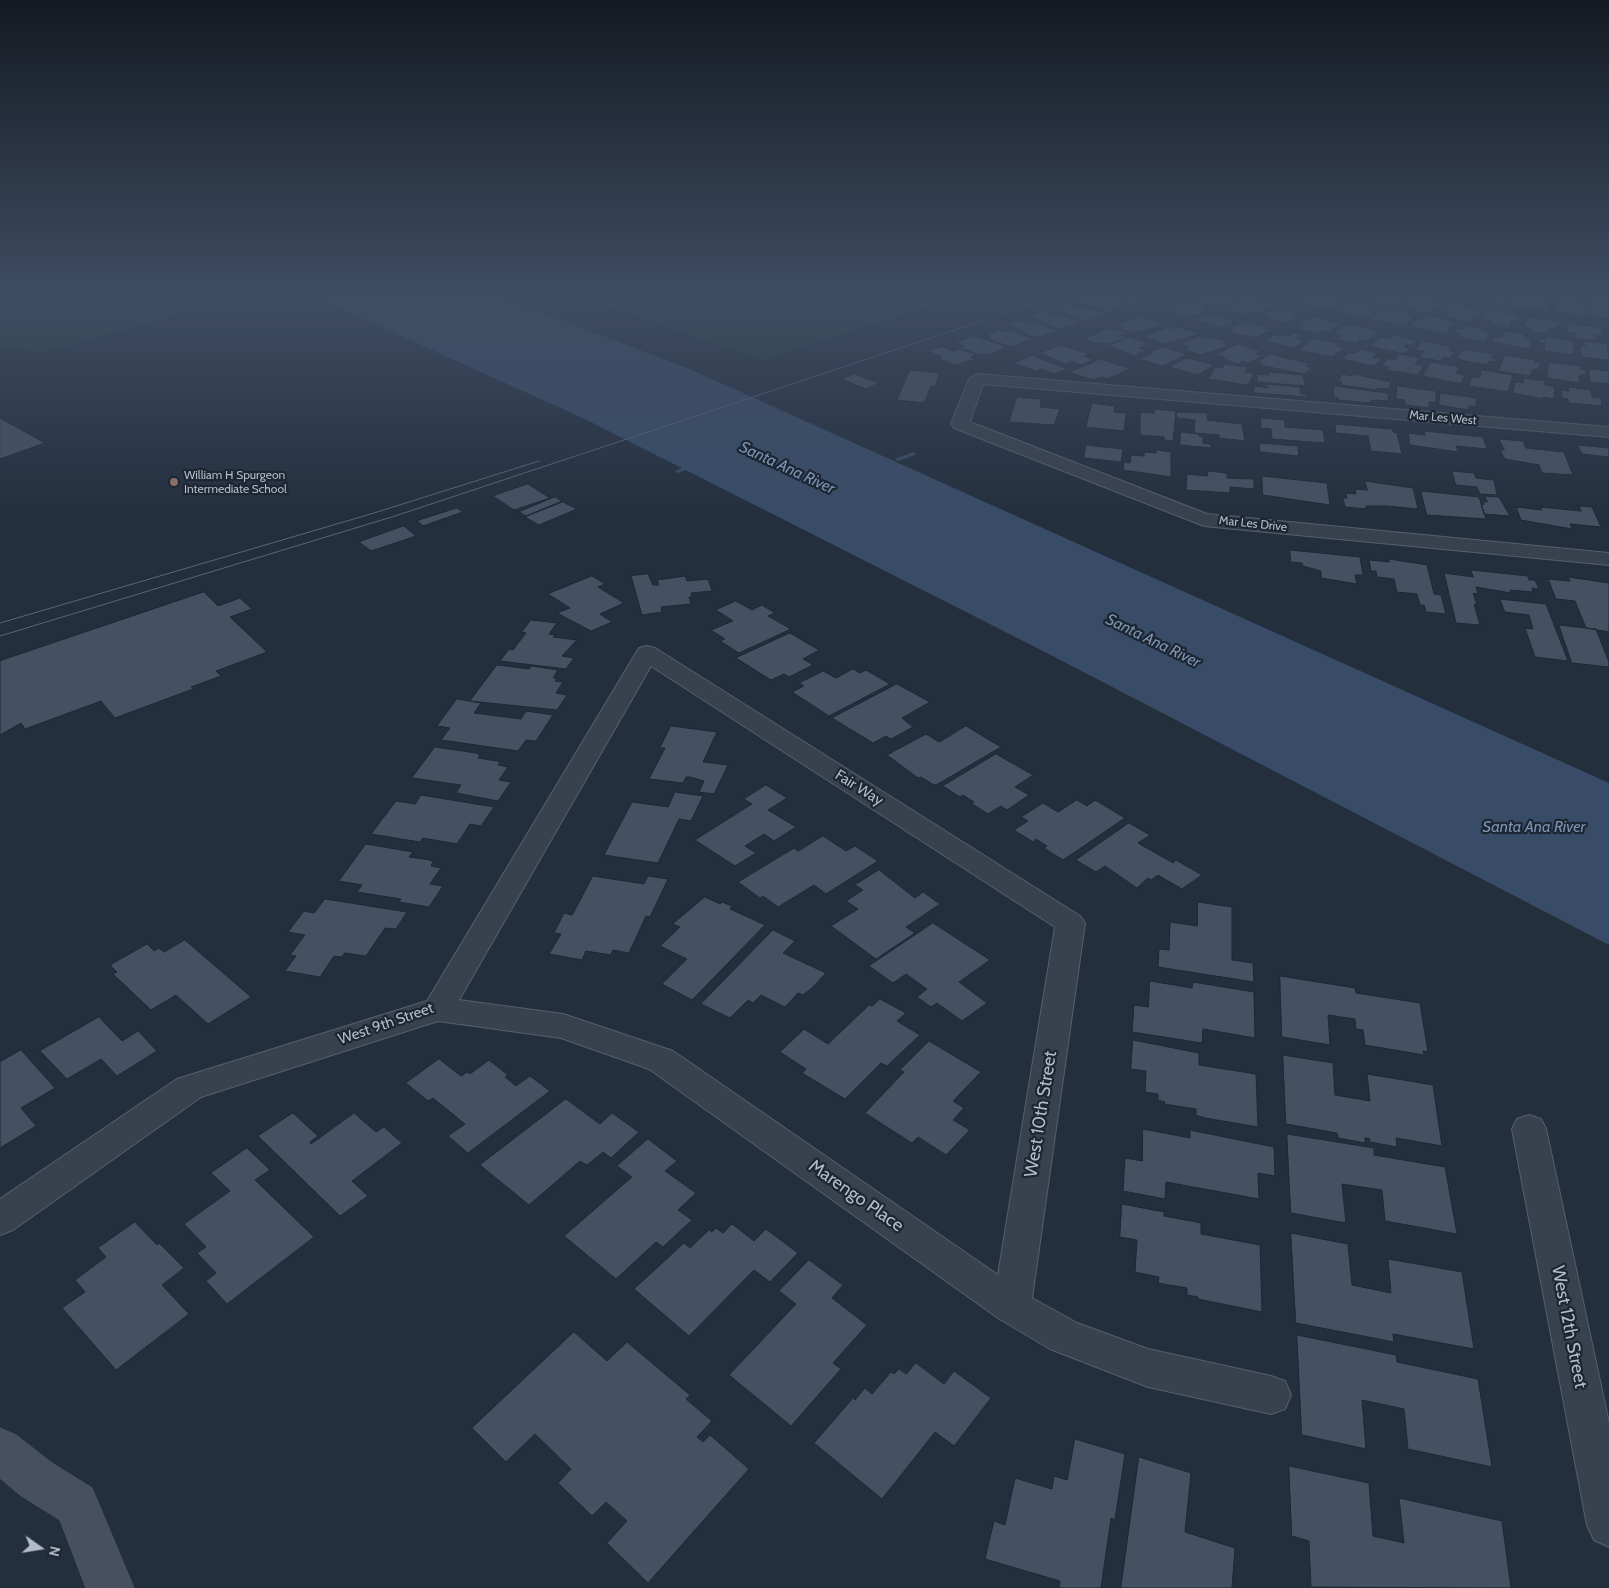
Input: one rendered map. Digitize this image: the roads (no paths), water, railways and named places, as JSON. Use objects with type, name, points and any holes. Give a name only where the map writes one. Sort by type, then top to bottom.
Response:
[{"type":"main road","points":[[0,1450],[36,1479],[76,1504],[110,1588]]},
{"type":"street","name":"Mar Les West","points":[[977,379],[1609,432]]},
{"type":"street","name":"Mar Les Drive","points":[[977,379],[960,424],[1204,520],[1609,559]]},
{"type":"street","name":"Fair Way","points":[[647,653],[1070,923]]},
{"type":"street","name":"West 9th Street","points":[[0,1219],[189,1088],[438,1009],[647,653]]},
{"type":"street","name":"West 10th Street","points":[[1012,1306],[1070,923]]},
{"type":"street","name":"Marengo Place","points":[[438,1009],[563,1026],[661,1060],[1012,1306],[1064,1336],[1148,1368],[1271,1395]]},
{"type":"street","name":"West 12th Street","points":[[1529,1129],[1609,1525]]},
{"type":"water","name":"Santa Ana River","points":[[474,369],[689,369],[1609,783],[1609,945],[1043,651],[585,419]]},
{"type":"waterway","points":[[898,459],[913,454]]},
{"type":"waterway","points":[[678,471],[694,465]]},
{"type":"tram line","points":[[0,636],[395,516],[837,369]]},
{"type":"tram line","points":[[0,623],[374,513],[539,461]]},
{"type":"place","name":"William H Spurgeon Intermediate School","points":[[174,482]]}]
